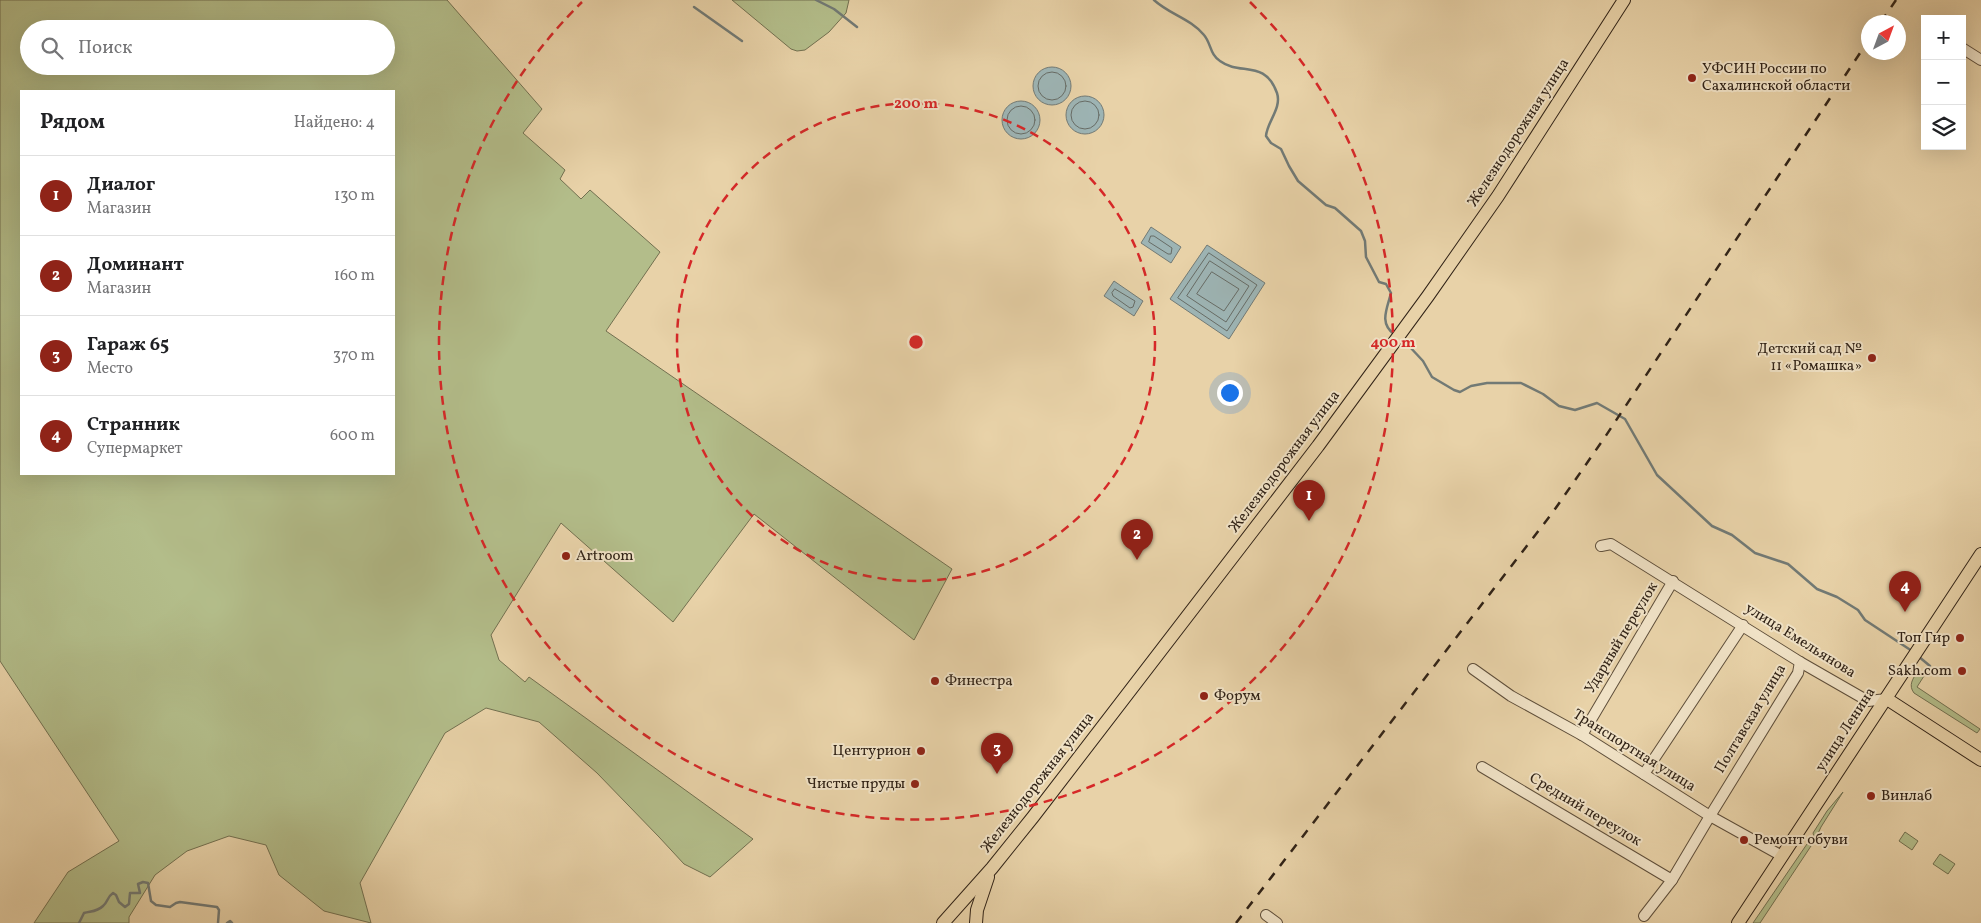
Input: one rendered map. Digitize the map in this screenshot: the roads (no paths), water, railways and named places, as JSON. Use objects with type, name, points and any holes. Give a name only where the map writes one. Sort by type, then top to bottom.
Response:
[{"type":"main road","name":"Железнодорожная улица","points":[[943,923],[992,868],[1135,686],[1385,356],[1498,196],[1581,70],[1624,0]]},
{"type":"main road","name":"улица Ленина","points":[[1738,923],[1981,554]]},
{"type":"main road","points":[[1887,699],[1981,760]]},
{"type":"main road","points":[[976,923],[983,888],[992,868]]},
{"type":"street","points":[[1966,51],[1981,60]]},
{"type":"street","name":"улица Емельянова","points":[[1601,546],[1611,544],[1800,662],[1868,701],[1887,699]]},
{"type":"street","name":"Ударный переулок","points":[[1582,736],[1673,581]]},
{"type":"street","points":[[1644,774],[1743,625]]},
{"type":"street","name":"Полтавская улица","points":[[1644,916],[1672,880],[1798,673],[1800,662]]},
{"type":"street","name":"Транспортная улица","points":[[1473,669],[1511,696],[1582,736],[1710,816],[1782,856]]},
{"type":"street","name":"Средний переулок","points":[[1482,766],[1672,880]]},
{"type":"street","points":[[1266,915],[1277,923]]},
{"type":"water","points":[[1052,67],[1066,72],[1071,86],[1066,100],[1052,105],[1038,100],[1033,86],[1038,72]]},
{"type":"water","points":[[1085,96],[1099,101],[1104,115],[1099,129],[1085,134],[1071,129],[1066,115],[1071,101]]},
{"type":"water","points":[[1021,101],[1035,106],[1040,120],[1035,134],[1021,139],[1007,134],[1002,120],[1007,106]]},
{"type":"water","points":[[1151,227],[1181,247],[1171,263],[1141,243]]},
{"type":"water","points":[[1207,245],[1265,283],[1229,339],[1170,299]]},
{"type":"water","points":[[1114,281],[1143,301],[1134,316],[1104,296]]},
{"type":"waterway","points":[[816,0],[834,9],[857,27]]},
{"type":"waterway","points":[[1154,0],[1199,29],[1206,38],[1214,56],[1220,61],[1236,68],[1259,72],[1272,82],[1277,93],[1278,104],[1266,136],[1271,143],[1281,149],[1298,181],[1326,205],[1335,208],[1361,231],[1365,241],[1366,257],[1379,282],[1386,284],[1391,293],[1385,320],[1389,330],[1394,334]]},
{"type":"waterway","points":[[694,7],[742,41]]},
{"type":"waterway","points":[[1400,339],[1423,361],[1432,377],[1454,390],[1460,392],[1471,386],[1487,383],[1521,383],[1543,394],[1559,406],[1575,410],[1597,403],[1625,419],[1657,475],[1712,526],[1732,535],[1755,553],[1788,564],[1817,589],[1837,597],[1858,610],[1865,620],[1912,651]]},
{"type":"waterway","points":[[1918,656],[1930,666]]},
{"type":"waterway","points":[[79,923],[84,913],[101,908],[113,893],[125,907],[129,904],[130,893],[140,893],[138,884],[143,882],[148,883],[151,901],[156,905],[170,907],[180,902],[217,907],[219,910],[218,923]]},
{"type":"waterway","points":[[227,923],[230,921],[232,923]]},
{"type":"railway","points":[[1886,15],[1896,0]]},
{"type":"railway","points":[[1236,923],[1553,512],[1605,437],[1861,52]]},
{"type":"place","name":"УФСИН России по Сахалинской области","points":[[1692,78]]},
{"type":"place","name":"Детский сад № 11 «Ромашка»","points":[[1872,358]]},
{"type":"place","name":"Диалог","points":[[1309,521]]},
{"type":"place","name":"Artroom","points":[[566,556]]},
{"type":"place","name":"Доминант","points":[[1137,560]]},
{"type":"place","name":"Странник","points":[[1905,612]]},
{"type":"place","name":"Топ Гир","points":[[1960,638]]},
{"type":"place","name":"Sakh.com","points":[[1962,671]]},
{"type":"place","name":"Финестра","points":[[935,681]]},
{"type":"place","name":"Форум","points":[[1204,696]]},
{"type":"place","name":"Центурион","points":[[921,751]]},
{"type":"place","name":"Гараж 65","points":[[997,774]]},
{"type":"place","name":"Чистые пруды","points":[[915,784]]},
{"type":"place","name":"Винлаб","points":[[1871,796]]},
{"type":"place","name":"Ремонт обуви","points":[[1744,840]]}]
